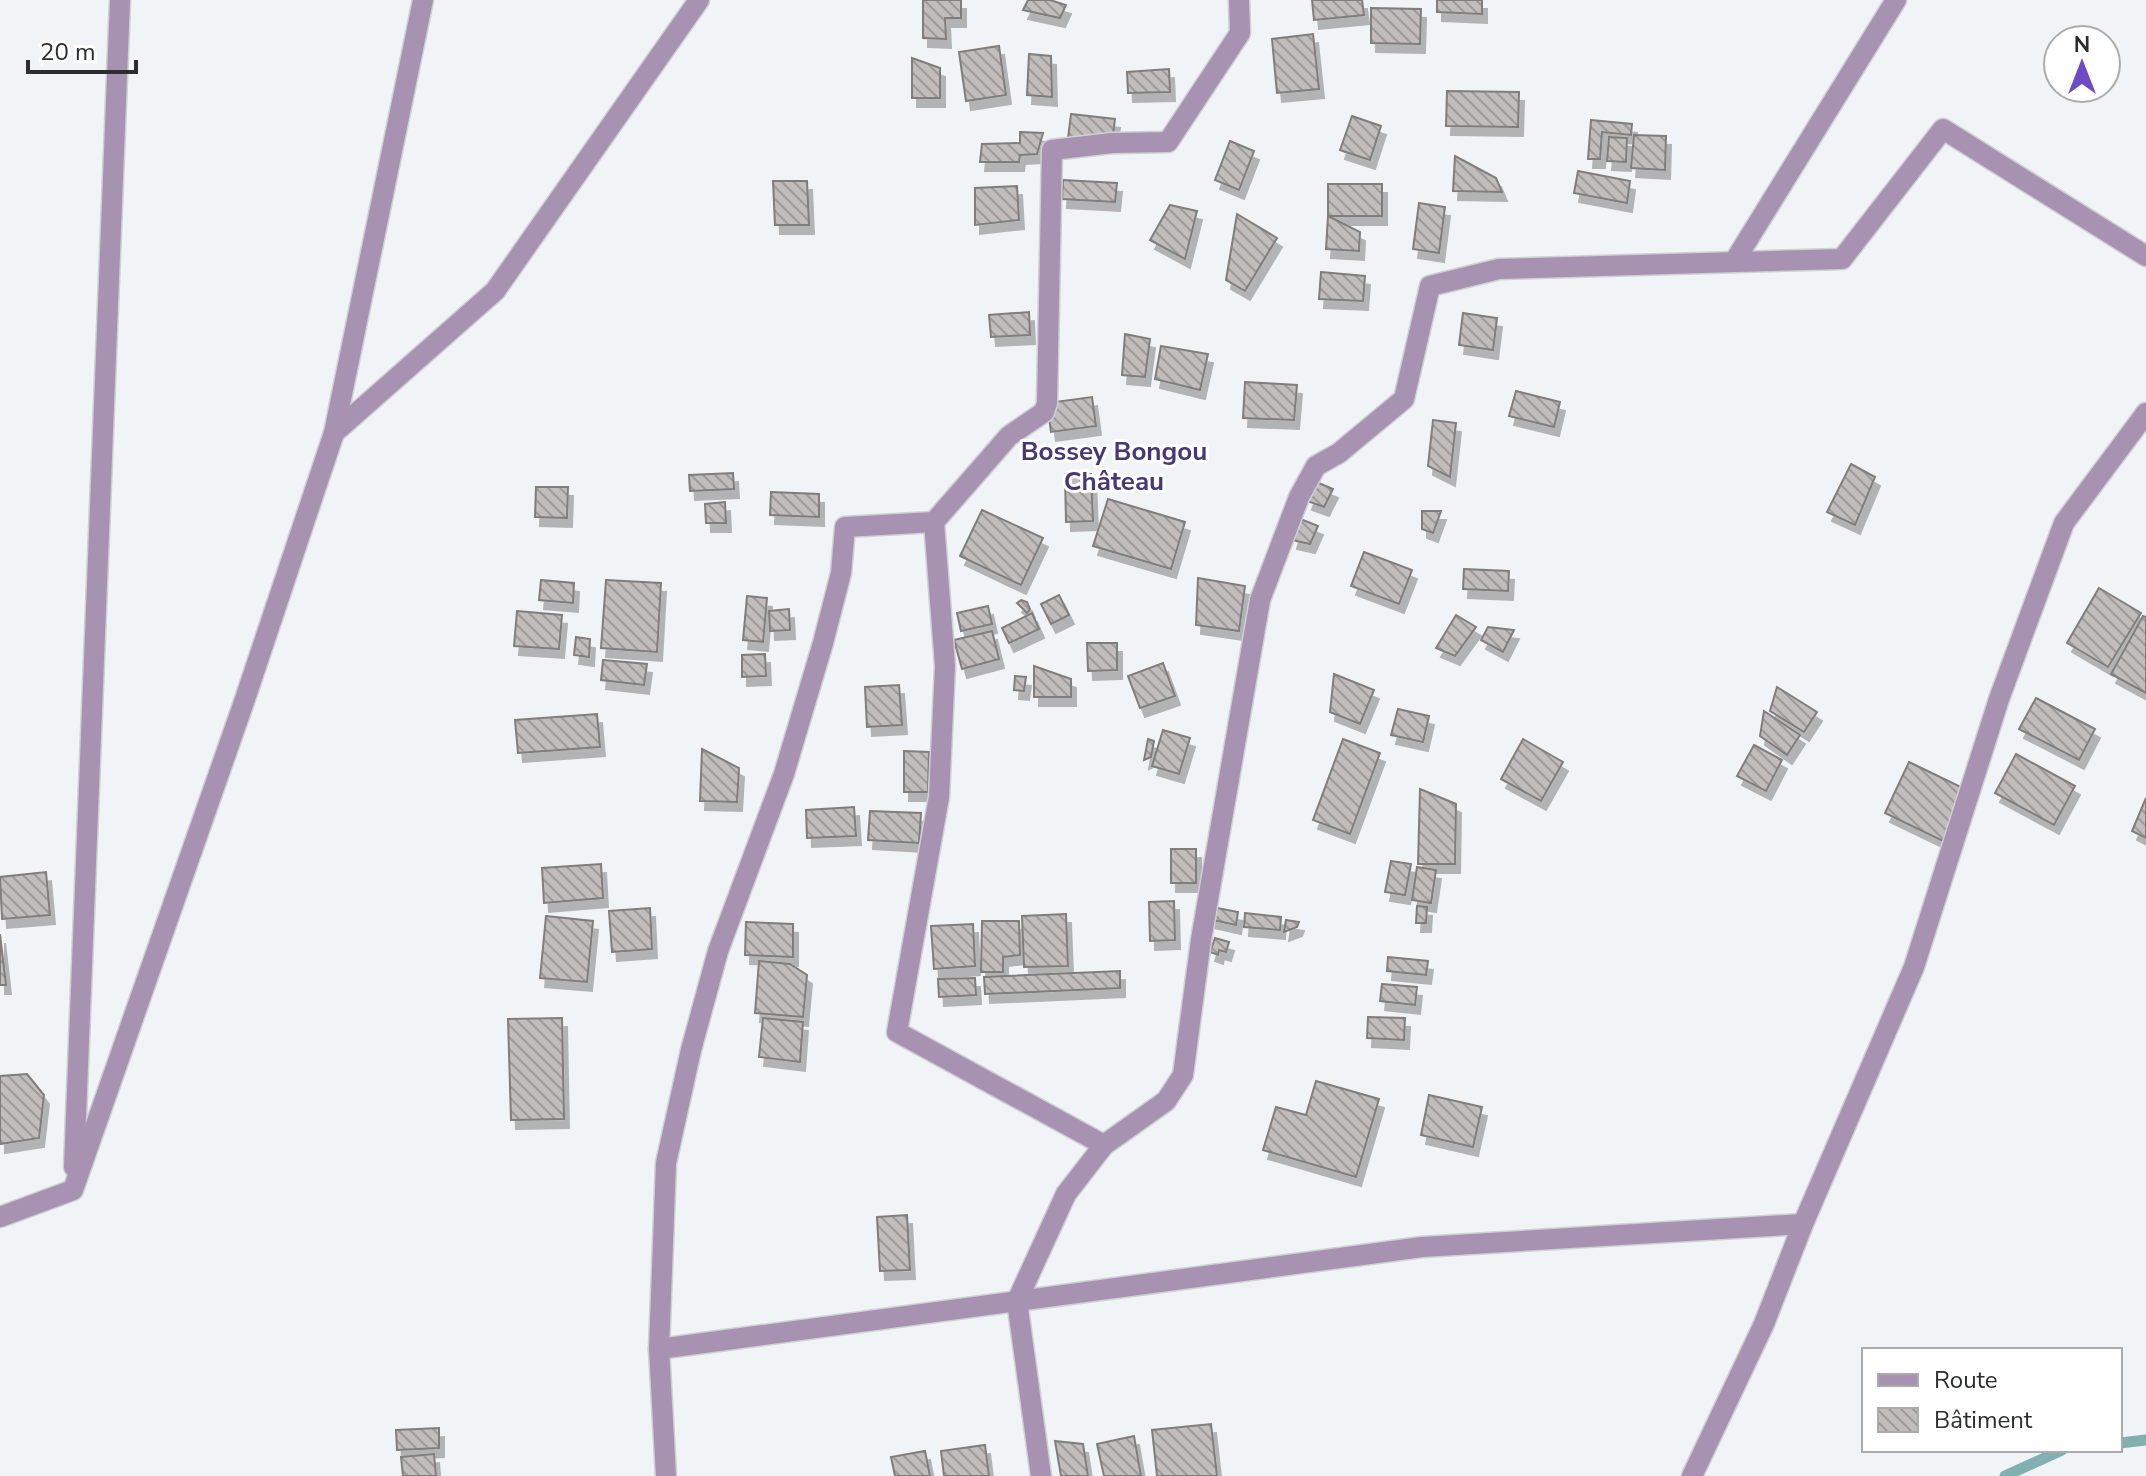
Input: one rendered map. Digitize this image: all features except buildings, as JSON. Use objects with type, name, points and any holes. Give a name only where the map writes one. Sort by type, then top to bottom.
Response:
[{"type":"street","points":[[73,1190],[120,0]]},
{"type":"street","points":[[73,1190],[244,702],[334,433],[423,0]]},
{"type":"street","points":[[334,433],[495,291],[699,0]]},
{"type":"street","points":[[1104,1145],[897,1032],[939,797],[945,666],[934,522],[1009,436],[1044,412],[1047,403],[1052,150],[1112,143],[1168,142],[1240,33],[1239,0]]},
{"type":"street","points":[[1734,262],[1896,0]]},
{"type":"street","points":[[1041,1476],[1017,1301],[1066,1194],[1104,1145],[1166,1101],[1183,1075],[1201,940],[1260,600],[1299,497],[1316,466],[1339,453],[1404,399],[1430,286],[1499,269],[1842,259],[1943,129],[2146,256]]},
{"type":"street","points":[[1692,1476],[1764,1324],[1803,1224],[1914,967],[1999,699],[2064,523],[2146,413]]},
{"type":"street","points":[[666,1476],[659,1349],[666,1163],[718,951],[784,774],[841,573],[845,527],[934,522]]},
{"type":"street","points":[[0,1217],[73,1190]]},
{"type":"street","points":[[659,1349],[1422,1247],[1803,1224]]},
{"type":"waterway","points":[[2122,1443],[2146,1440]]},
{"type":"waterway","points":[[2005,1476],[2058,1452]]},
{"type":"district","name":"Bossey Bongou Château","points":[[1114,466]]}]
